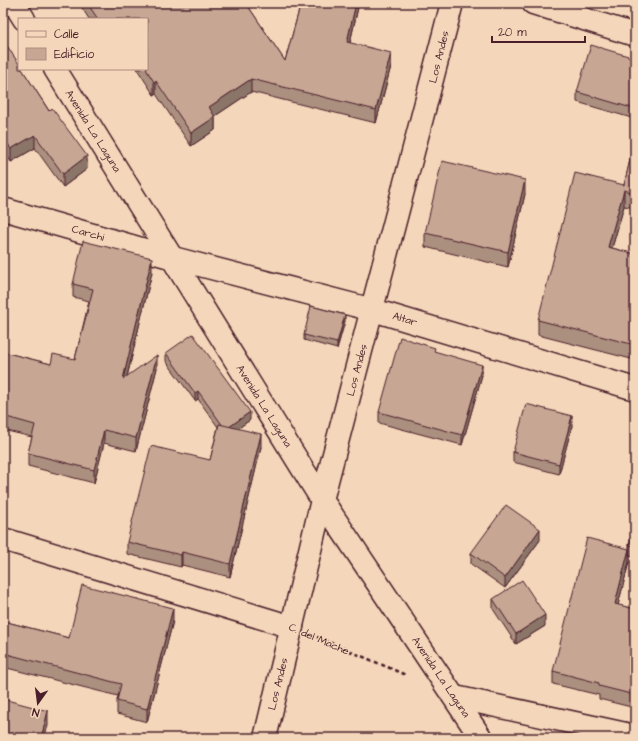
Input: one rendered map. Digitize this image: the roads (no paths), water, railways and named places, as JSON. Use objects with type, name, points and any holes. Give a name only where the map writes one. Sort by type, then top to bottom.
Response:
[{"type":"street","points":[[14,3],[23,18]]},
{"type":"street","name":"Los Andes","points":[[265,738],[322,500],[374,310],[452,3]]},
{"type":"street","points":[[533,3],[635,35]]},
{"type":"street","name":"Avenida La Laguna","points":[[56,70],[322,500],[481,738]]},
{"type":"street","name":"Carchi","points":[[3,209],[173,258]]},
{"type":"street","name":"Altar","points":[[173,258],[374,310],[635,389]]},
{"type":"street","name":"C. del Mache","points":[[3,539],[292,626]]},
{"type":"street","points":[[455,697],[635,736]]}]
